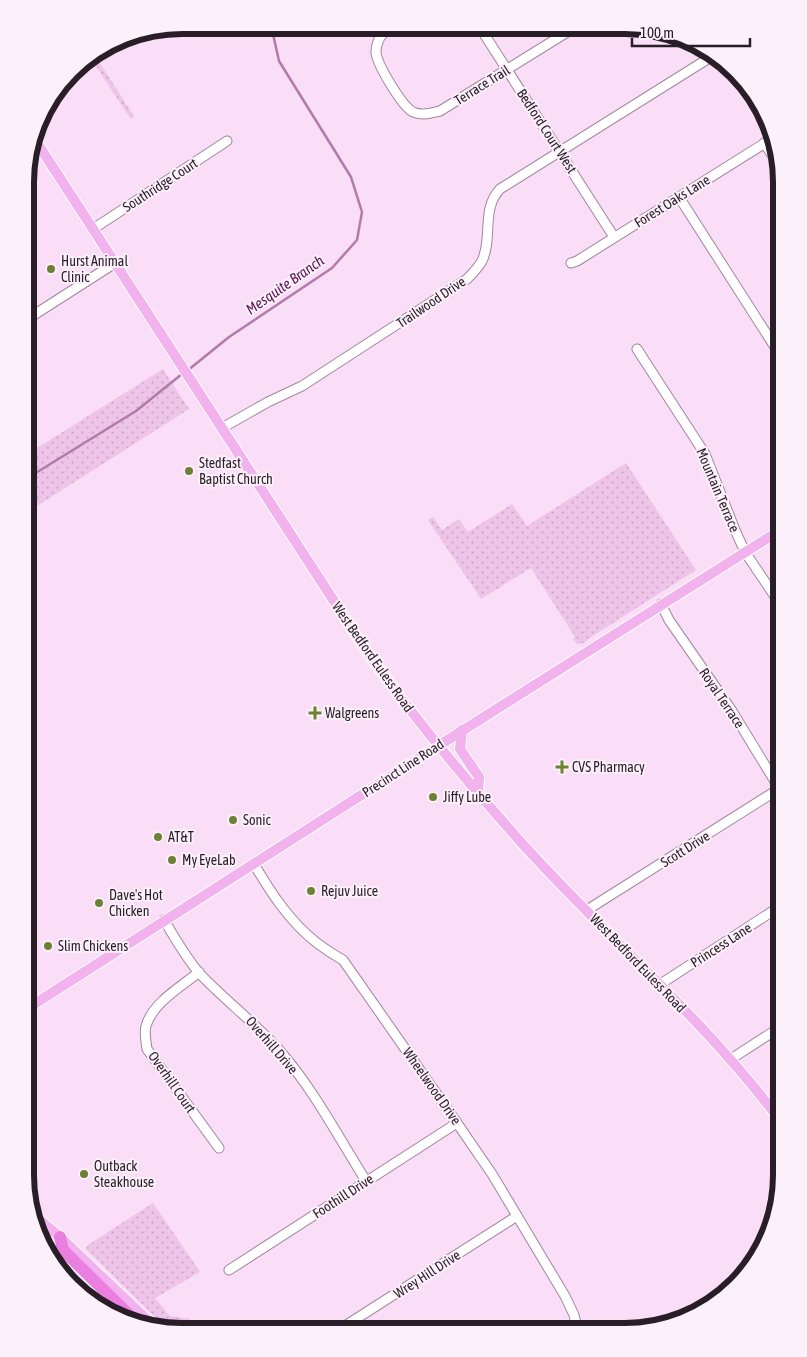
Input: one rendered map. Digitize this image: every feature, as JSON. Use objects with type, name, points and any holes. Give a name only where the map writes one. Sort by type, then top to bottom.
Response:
[{"type":"highway","points":[[60,1237],[64,1250],[126,1312]]},
{"type":"main road","name":"West Bedford Euless Road","points":[[39,145],[365,649],[438,746],[520,841],[731,1059],[773,1110]]},
{"type":"main road","name":"Precinct Line Road","points":[[34,1004],[462,730],[773,535]]},
{"type":"main road","points":[[462,730],[460,749],[479,777],[478,792]]},
{"type":"main road","points":[[41,1221],[146,1319]]},
{"type":"street","name":"Terrace Trail","points":[[383,34],[378,41],[376,53],[381,67],[404,103],[412,111],[425,115],[440,111],[564,34]]},
{"type":"street","name":"Bedford Court West","points":[[484,34],[614,237]]},
{"type":"street","name":"Trailwood Drive","points":[[222,428],[268,402],[302,386],[466,280],[483,260],[490,205],[500,189],[707,59]]},
{"type":"street","name":"Southridge Court","points":[[93,229],[227,141]]},
{"type":"street","name":"Forest Oaks Lane","points":[[571,263],[767,141]]},
{"type":"street","points":[[764,143],[770,151]]},
{"type":"street","points":[[678,197],[773,344]]},
{"type":"street","points":[[34,315],[115,263]]},
{"type":"street","name":"Mountain Terrace","points":[[636,349],[705,454],[745,552],[773,594]]},
{"type":"street","name":"Royal Terrace","points":[[661,604],[669,620],[732,711],[773,777]]},
{"type":"street","name":"Scott Drive","points":[[587,910],[773,795]]},
{"type":"street","name":"Wheelwood Drive","points":[[254,864],[271,892],[297,924],[317,943],[343,960],[458,1122],[565,1296],[576,1323]]},
{"type":"street","name":"Princess Lane","points":[[659,985],[773,911]]},
{"type":"street","name":"Overhill Drive","points":[[164,920],[199,972],[250,1019],[281,1052],[311,1093],[366,1182]]},
{"type":"street","name":"Overhill Court","points":[[199,972],[151,1013],[145,1036],[147,1049],[219,1148]]},
{"type":"street","points":[[731,1059],[773,1032]]},
{"type":"street","name":"Foothill Drive","points":[[229,1270],[458,1122]]},
{"type":"street","name":"Wrey Hill Drive","points":[[350,1323],[517,1216]]},
{"type":"shaded area","points":[[98,60],[134,116],[130,118],[94,63]]},
{"type":"shaded area","points":[[163,369],[189,409],[34,508],[34,450]]},
{"type":"shaded area","points":[[626,463],[696,570],[582,643],[577,644],[573,639],[575,637],[531,568],[481,599],[428,520],[433,517],[442,530],[459,519],[468,532],[512,504],[527,526]]},
{"type":"shaded area","points":[[153,1203],[200,1272],[155,1298],[170,1316],[190,1319],[190,1323],[159,1321],[86,1249],[88,1245]]},
{"type":"waterway","name":"Mesquite Branch","points":[[187,371],[229,337],[332,268],[357,240],[362,212],[351,177],[279,61],[273,34]]},
{"type":"waterway","name":"Mesquite Branch","points":[[34,474],[136,411],[182,374]]},
{"type":"place","name":"Hurst Animal Clinic","points":[[51,269]]},
{"type":"place","name":"Stedfast Baptist Church","points":[[189,471]]},
{"type":"place","name":"Walgreens","points":[[315,713]]},
{"type":"place","name":"CVS Pharmacy","points":[[562,767]]},
{"type":"place","name":"Jiffy Lube","points":[[433,797]]},
{"type":"place","name":"Sonic","points":[[233,820]]},
{"type":"place","name":"AT&T","points":[[158,837]]},
{"type":"place","name":"My EyeLab","points":[[172,860]]},
{"type":"place","name":"Rejuv Juice","points":[[311,891]]},
{"type":"place","name":"Dave's Hot Chicken","points":[[99,903]]},
{"type":"place","name":"Slim Chickens","points":[[48,946]]},
{"type":"place","name":"Outback Steakhouse","points":[[84,1174]]}]
